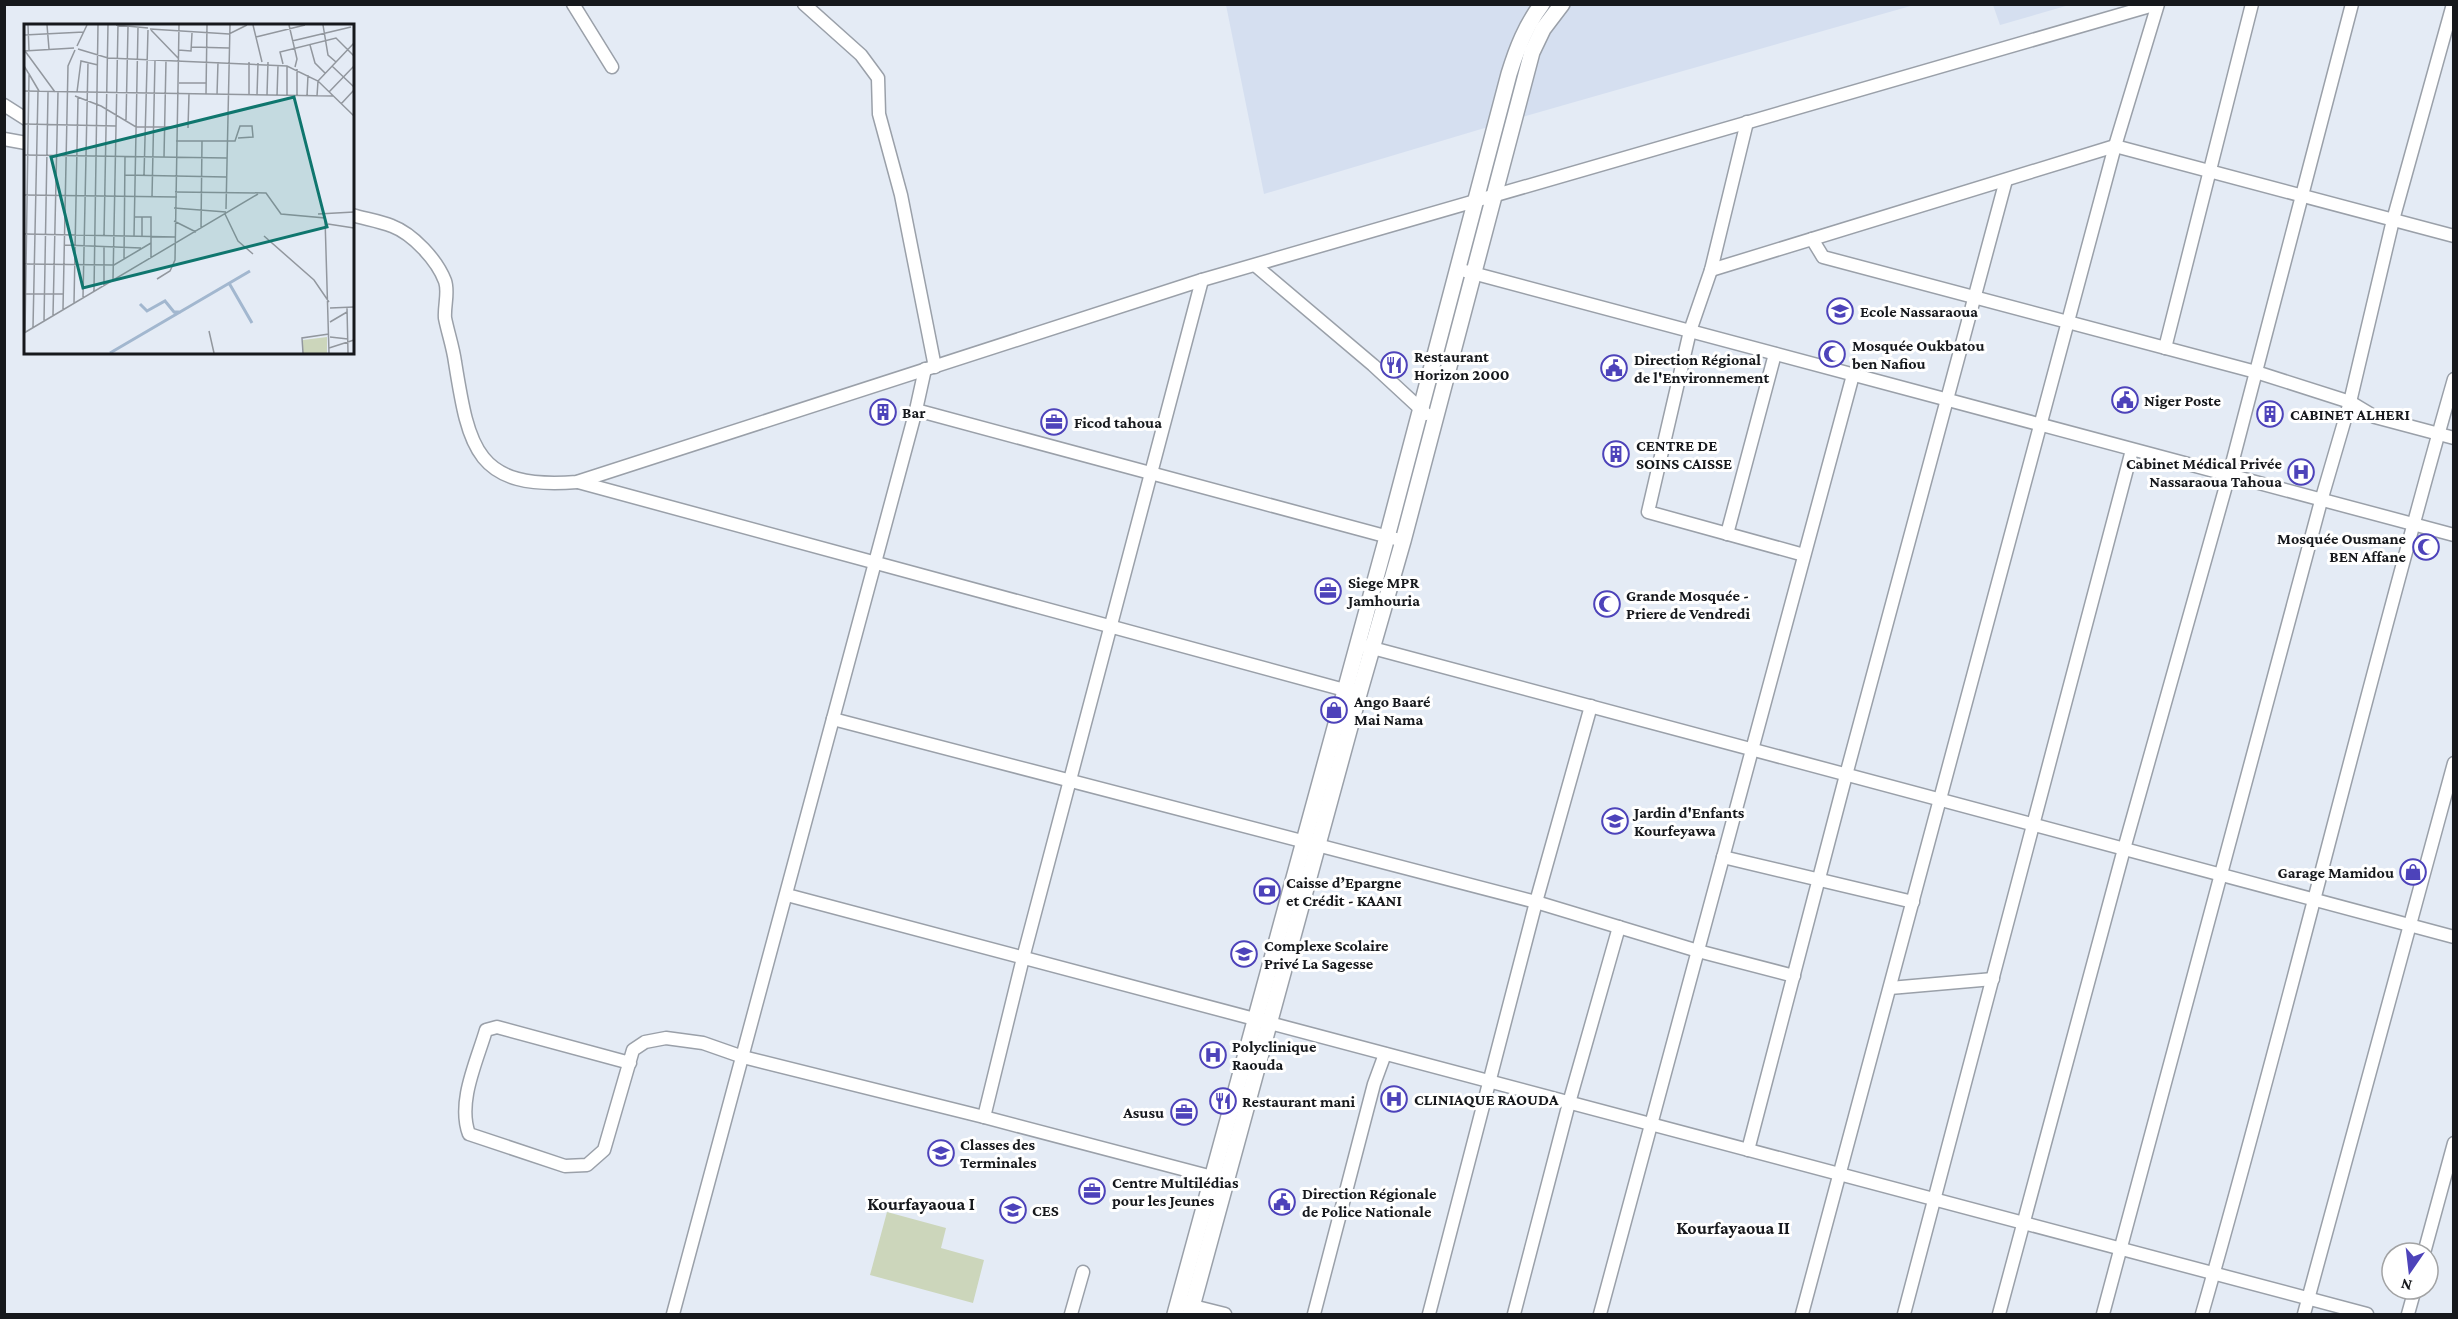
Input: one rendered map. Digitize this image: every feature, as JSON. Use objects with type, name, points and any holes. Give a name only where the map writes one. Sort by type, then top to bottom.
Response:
[{"type":"street","points":[[573,4],[612,67]]},
{"type":"street","points":[[673,1314],[916,410],[930,368],[902,195],[879,114],[878,78],[861,55],[804,4]]},
{"type":"street","points":[[1225,1314],[1184,1309],[1351,692],[1357,644],[1516,50],[1528,25],[1542,4]]},
{"type":"street","points":[[1351,692],[1372,648],[1403,541],[1532,52],[1543,29],[1562,4]]},
{"type":"street","points":[[354,216],[391,225],[407,233],[431,258],[446,282],[445,316],[462,401],[476,450],[497,471],[521,481],[545,484],[577,482],[1202,280],[2158,4]]},
{"type":"street","points":[[1802,1314],[2115,146],[2158,4]]},
{"type":"street","points":[[2165,348],[2252,4]]},
{"type":"street","points":[[1999,1314],[2124,849],[2229,475],[2352,4]]},
{"type":"street","points":[[2103,1314],[2321,501],[2350,402],[2393,220],[2453,4]]},
{"type":"street","points":[[4,105],[24,118]]},
{"type":"street","points":[[1748,122],[1711,270],[1690,331],[1648,512],[1804,555]]},
{"type":"street","points":[[4,140],[24,143]]},
{"type":"street","points":[[1711,270],[2115,146],[2454,236]]},
{"type":"street","points":[[1748,1150],[2006,180]]},
{"type":"street","points":[[1812,239],[1823,257],[2256,372],[2350,402],[2375,417],[2454,438]]},
{"type":"street","points":[[1256,266],[1373,365],[1433,421]]},
{"type":"street","points":[[1458,269],[2454,535]]},
{"type":"street","points":[[984,1117],[1023,958],[1202,280]]},
{"type":"street","points":[[1727,534],[1775,354]]},
{"type":"street","points":[[1600,1314],[1853,375]]},
{"type":"street","points":[[2202,1314],[2316,900],[2454,379]]},
{"type":"street","points":[[916,410],[1150,475],[1403,541]]},
{"type":"street","points":[[1904,1314],[2132,450]]},
{"type":"street","points":[[577,482],[1351,692]]},
{"type":"street","points":[[1357,644],[2454,937]]},
{"type":"street","points":[[1429,1314],[1536,902],[1590,706]]},
{"type":"street","points":[[833,719],[1536,902],[1698,951],[1794,976]]},
{"type":"street","points":[[2304,1314],[2454,763]]},
{"type":"street","points":[[1723,857],[1913,902]]},
{"type":"street","points":[[786,895],[2367,1314]]},
{"type":"street","points":[[1514,1314],[1569,1103],[1619,927]]},
{"type":"street","points":[[1890,988],[1993,979]]},
{"type":"street","points":[[630,1063],[497,1027],[486,1030],[466,1099],[465,1123],[469,1134],[565,1166],[587,1165],[604,1150],[616,1112],[633,1050],[645,1042],[666,1038],[703,1043],[743,1057],[1219,1179]]},
{"type":"street","points":[[1314,1314],[1374,1084],[1385,1054]]},
{"type":"street","points":[[2427,1241],[2454,1143]]},
{"type":"street","points":[[1071,1314],[1083,1272]]},
{"type":"shaded area","points":[[1993,4],[2069,5],[2000,25]]},
{"type":"shaded area","points":[[1226,5],[1914,5],[1508,121],[1264,194]]},
{"type":"green space","points":[[887,1212],[946,1228],[941,1248],[984,1260],[973,1303],[870,1275]]},
{"type":"place","name":"Ecole Nassaraoua","points":[[1840,311]]},
{"type":"place","name":"Mosquée Oukbatou ben Nafiou","points":[[1832,354]]},
{"type":"place","name":"Restaurant Horizon 2000","points":[[1394,365]]},
{"type":"place","name":"Direction Régional de l'Environnement","points":[[1614,368]]},
{"type":"place","name":"Niger Poste","points":[[2125,400]]},
{"type":"place","name":"Bar","points":[[883,412]]},
{"type":"place","name":"CABINET ALHERI","points":[[2270,414]]},
{"type":"place","name":"Ficod tahoua","points":[[1054,422]]},
{"type":"place","name":"CENTRE DE SOINS CAISSE","points":[[1616,454]]},
{"type":"place","name":"Cabinet Médical Privée Nassaraoua Tahoua","points":[[2301,472]]},
{"type":"place","name":"Mosquée Ousmane BEN Affane","points":[[2426,547]]},
{"type":"place","name":"Siege MPR Jamhouria","points":[[1328,591]]},
{"type":"place","name":"Grande Mosquée - Priere de Vendredi","points":[[1607,604]]},
{"type":"place","name":"Ango Baaré Mai Nama","points":[[1334,710]]},
{"type":"place","name":"Jardin d'Enfants Kourfeyawa","points":[[1615,821]]},
{"type":"place","name":"Garage Mamidou","points":[[2413,872]]},
{"type":"place","name":"Caisse d’Epargne et Crédit - KAANI","points":[[1267,891]]},
{"type":"place","name":"Complexe Scolaire Privé La Sagesse","points":[[1244,954]]},
{"type":"place","name":"Polyclinique Raouda","points":[[1213,1055]]},
{"type":"place","name":"CLINIAQUE RAOUDA","points":[[1394,1099]]},
{"type":"place","name":"Restaurant mani","points":[[1223,1101]]},
{"type":"place","name":"Asusu","points":[[1184,1112]]},
{"type":"place","name":"Classes des Terminales","points":[[941,1153]]},
{"type":"place","name":"Centre Multilédias pour les Jeunes","points":[[1092,1191]]},
{"type":"place","name":"Direction Régionale de Police Nationale","points":[[1282,1202]]},
{"type":"place","name":"CES","points":[[1013,1210]]},
{"type":"district","name":"Kourfayaoua I","points":[[921,1204]]},
{"type":"district","name":"Kourfayaoua II","points":[[1733,1228]]}]
